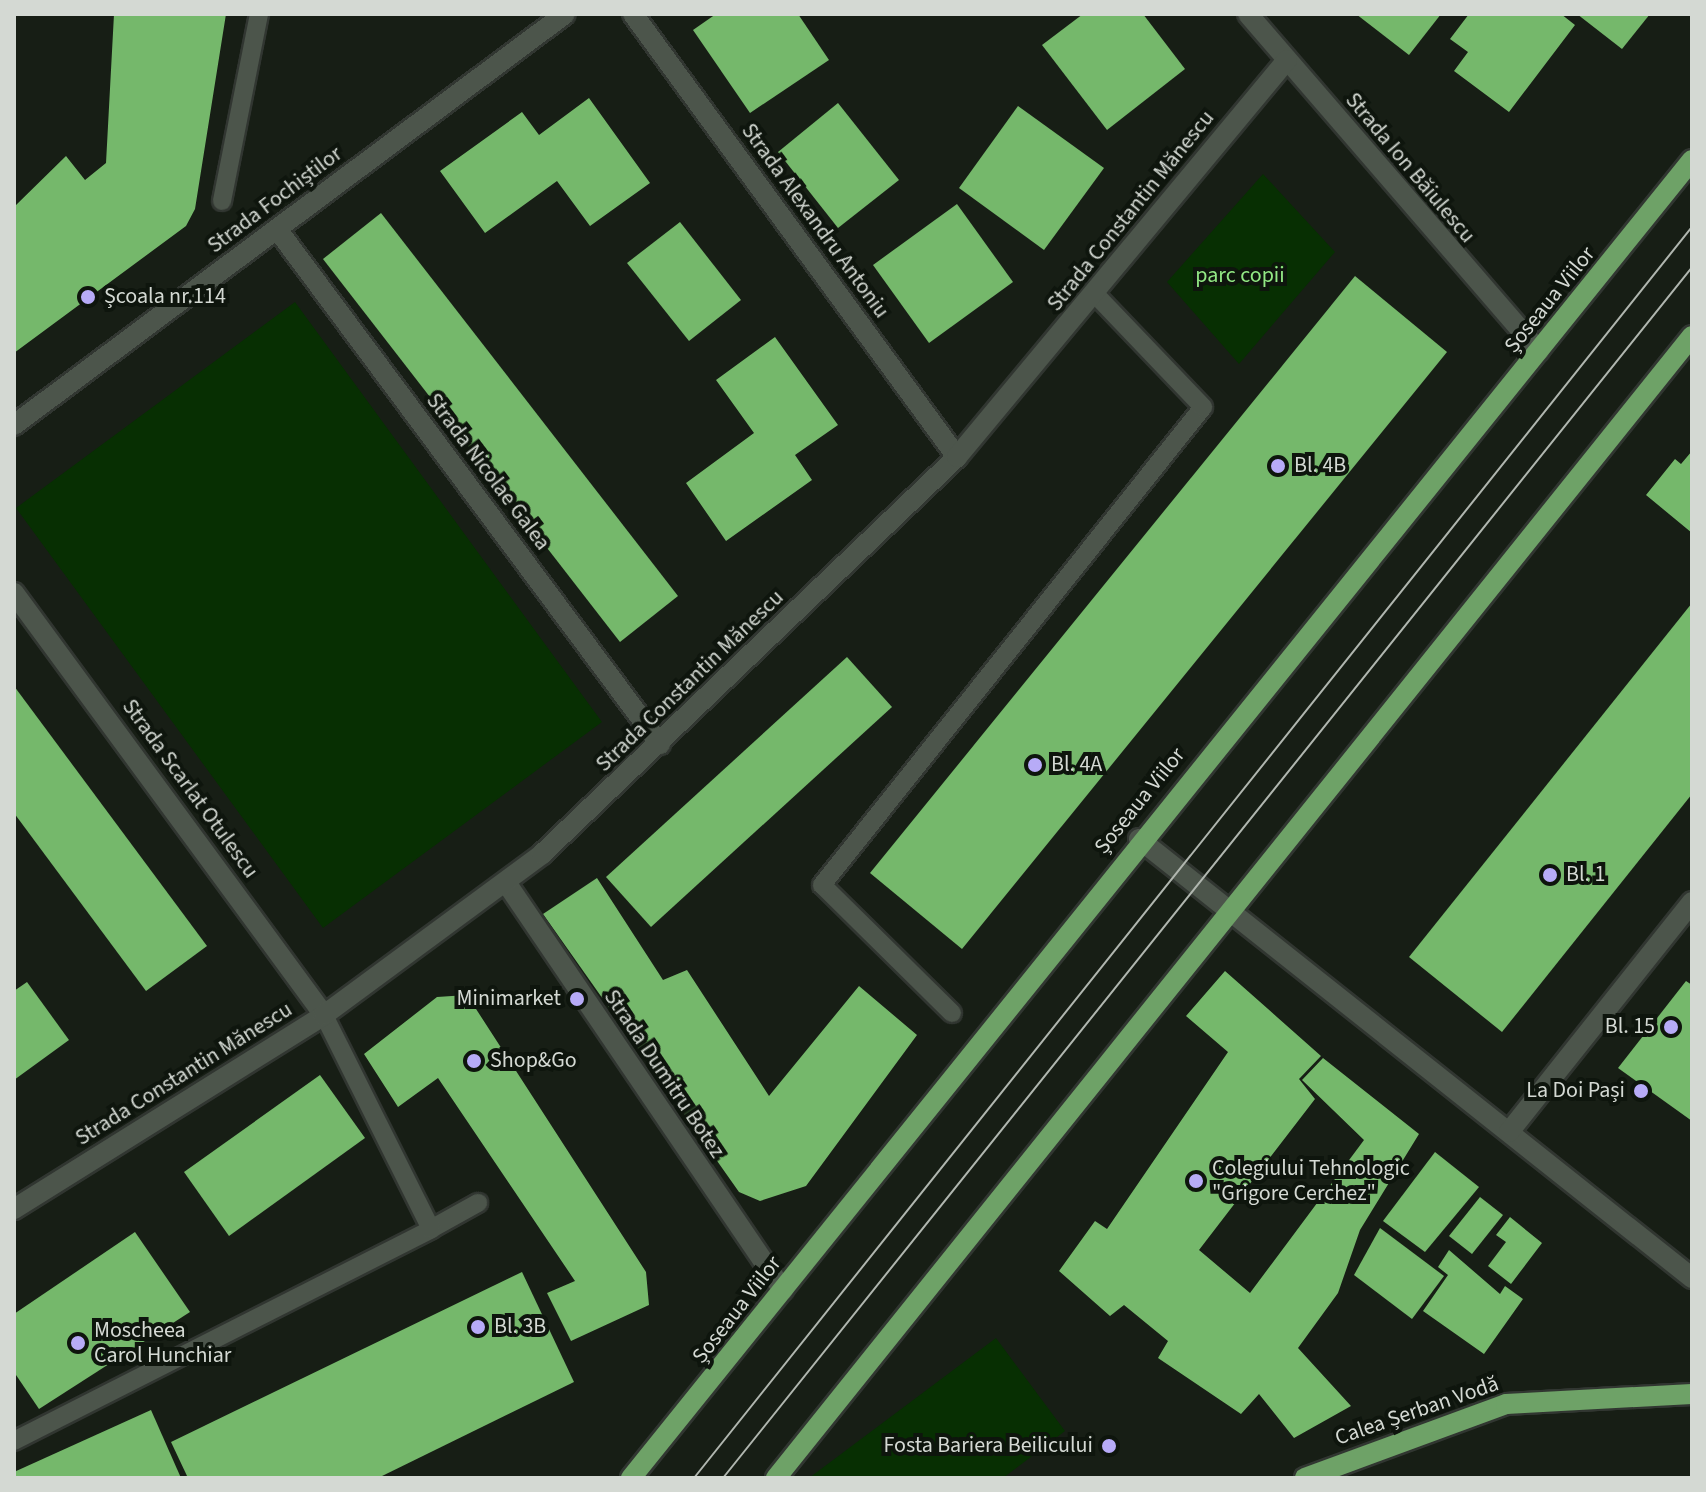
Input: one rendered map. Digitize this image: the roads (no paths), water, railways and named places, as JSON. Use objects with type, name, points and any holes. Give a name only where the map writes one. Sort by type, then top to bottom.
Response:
[{"type":"main road","name":"Șoseaua Viilor","points":[[631,1478],[1139,839],[1692,160]]},
{"type":"main road","points":[[776,1478],[1692,336]]},
{"type":"main road","name":"Calea Șerban Vodă","points":[[1305,1478],[1506,1404],[1692,1394]]},
{"type":"street","name":"Strada Fochiștilor","points":[[14,425],[565,14]]},
{"type":"street","name":"Strada Alexandru Antoniu","points":[[633,14],[957,457]]},
{"type":"street","name":"Strada Ion Băiulescu","points":[[1248,14],[1539,351]]},
{"type":"street","name":"Strada Constantin Mănescu","points":[[14,1209],[324,1015],[507,884],[660,744],[957,457],[1287,60]]},
{"type":"street","name":"Strada Nicolae Galea","points":[[277,229],[660,744]]},
{"type":"street","name":"Strada Scarlat Otulescu","points":[[14,593],[324,1015]]},
{"type":"street","points":[[1139,839],[1232,909],[1692,1278]]},
{"type":"street","name":"Strada Dumitru Botez","points":[[507,884],[783,1290]]},
{"type":"street","points":[[1509,1132],[1692,902]]},
{"type":"lane","points":[[222,201],[259,14]]},
{"type":"lane","points":[[952,1013],[822,885],[1203,407],[1095,294]]},
{"type":"lane","points":[[324,1015],[431,1229]]},
{"type":"lane","points":[[14,1441],[478,1203]]},
{"type":"tram line","points":[[694,1478],[1692,227]]},
{"type":"tram line","points":[[723,1478],[1692,267]]},
{"type":"place","name":"Școala nr.114","points":[[88,297]]},
{"type":"place","name":"Bl. 4B","points":[[1278,466]]},
{"type":"place","name":"Bl. 4A","points":[[1035,765]]},
{"type":"place","name":"Bl. 1","points":[[1550,875]]},
{"type":"place","name":"Minimarket","points":[[577,999]]},
{"type":"place","name":"Bl. 15","points":[[1671,1027]]},
{"type":"place","name":"Shop&Go","points":[[474,1061]]},
{"type":"place","name":"La Doi Pași","points":[[1641,1091]]},
{"type":"place","name":"Colegiului Tehnologic \"Grigore Cerchez\"","points":[[1196,1181]]},
{"type":"place","name":"Bl. 3B","points":[[478,1327]]},
{"type":"place","name":"Moscheea Carol Hunchiar","points":[[78,1343]]},
{"type":"place","name":"Fosta Bariera Beilicului","points":[[1109,1446]]},
{"type":"park label","name":"parc copii","points":[[1240,276]]}]
